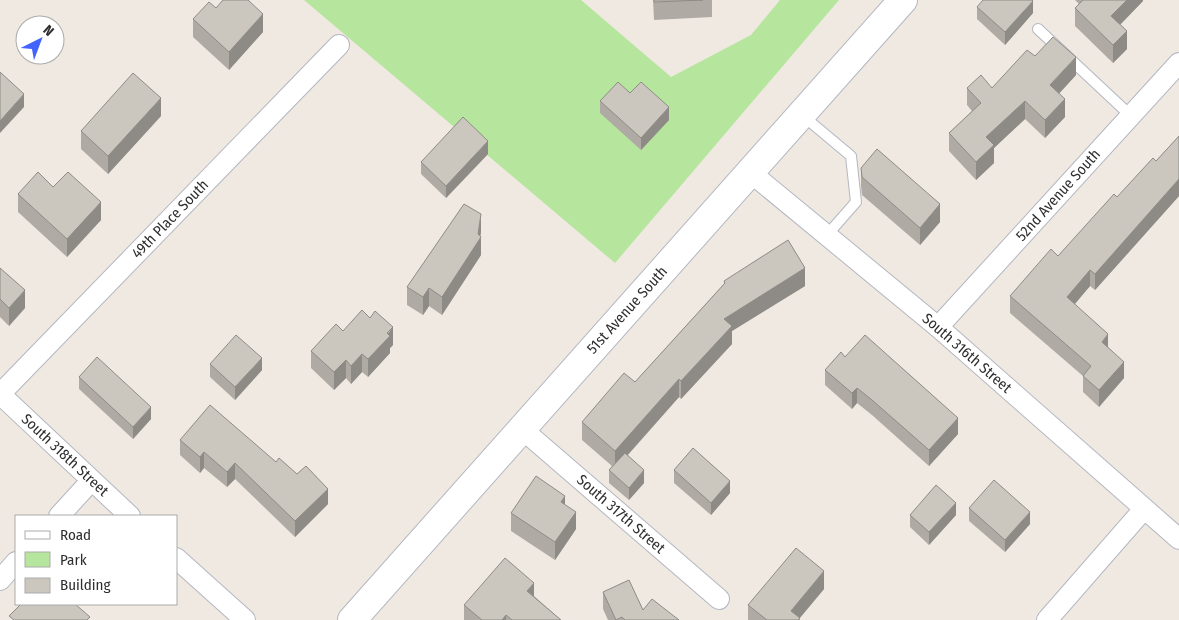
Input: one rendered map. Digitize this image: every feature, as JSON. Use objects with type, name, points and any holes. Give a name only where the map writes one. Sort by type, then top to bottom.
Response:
[{"type":"main road","name":"51st Avenue South","points":[[352,620],[903,0]]},
{"type":"street","name":"49th Place South","points":[[0,394],[339,45]]},
{"type":"street","name":"52nd Avenue South","points":[[938,327],[1179,63]]},
{"type":"street","name":"South 316th Street","points":[[750,172],[938,327],[1179,539]]},
{"type":"street","name":"South 318th Street","points":[[0,394],[129,515]]},
{"type":"street","name":"South 317th Street","points":[[522,429],[719,599]]},
{"type":"street","points":[[60,515],[91,481]]},
{"type":"street","points":[[1047,620],[1144,509]]},
{"type":"street","points":[[178,560],[245,620]]},
{"type":"street","points":[[0,580],[15,563]]},
{"type":"lane","points":[[1038,29],[1131,116]]},
{"type":"lane","points":[[801,115],[851,156],[856,202],[827,235]]},
{"type":"green space","points":[[304,0],[581,0],[671,77],[751,35],[780,0],[839,0],[615,263]]},
{"type":"building","points":[[223,0],[248,0],[263,14],[229,52],[193,19],[209,2],[216,8]]},
{"type":"building","points":[[654,0],[703,0],[654,2]]},
{"type":"building","points":[[983,0],[1033,1],[1005,32],[977,7]]},
{"type":"building","points":[[1083,0],[1127,0],[1111,16],[1127,31],[1113,45],[1075,8]]},
{"type":"building","points":[[1053,37],[1076,57],[1050,85],[1065,99],[1045,120],[1025,101],[986,137],[994,145],[976,162],[949,133],[981,103],[967,88],[981,75],[992,88],[1027,50],[1035,56]]},
{"type":"building","points":[[0,72],[24,94],[0,121]]},
{"type":"building","points":[[133,73],[161,98],[108,156],[81,131]]},
{"type":"building","points":[[618,82],[630,93],[641,82],[669,107],[641,138],[600,101]]},
{"type":"building","points":[[463,117],[488,141],[446,186],[421,162]]},
{"type":"building","points":[[1179,136],[1179,179],[1095,274],[1090,270],[1067,297],[1108,334],[1102,342],[1124,362],[1099,390],[1083,376],[1091,366],[1010,296],[1051,249],[1058,256],[1114,194],[1117,197],[1153,158],[1156,161]]},
{"type":"building","points":[[877,149],[940,204],[920,228],[862,177],[861,168]]},
{"type":"building","points":[[38,172],[53,187],[68,172],[101,202],[67,239],[18,194]]},
{"type":"building","points":[[464,204],[481,214],[478,234],[481,237],[442,297],[429,288],[423,297],[407,287]]},
{"type":"building","points":[[788,240],[805,268],[724,319],[732,326],[681,381],[679,379],[615,451],[582,422],[624,373],[635,382],[725,283],[724,281]]},
{"type":"building","points":[[0,268],[25,290],[9,308],[0,299]]},
{"type":"building","points":[[362,310],[370,318],[375,311],[393,327],[387,333],[390,336],[368,359],[362,354],[351,366],[346,360],[334,372],[311,351],[336,324],[343,331]]},
{"type":"building","points":[[236,335],[262,358],[235,387],[210,364]]},
{"type":"building","points":[[865,335],[958,418],[929,450],[857,388],[852,393],[825,370],[841,352],[845,357]]},
{"type":"building","points":[[97,357],[151,407],[133,427],[79,377]]},
{"type":"building","points":[[210,405],[276,462],[279,458],[297,474],[306,466],[328,489],[295,521],[235,463],[227,472],[204,452],[200,457],[180,440]]},
{"type":"building","points":[[693,448],[730,481],[711,503],[674,470]]},
{"type":"building","points":[[625,453],[644,470],[629,488],[609,470]]},
{"type":"building","points":[[536,476],[565,496],[561,502],[576,512],[555,542],[511,513]]},
{"type":"building","points":[[994,480],[1030,512],[1005,540],[969,508]]},
{"type":"building","points":[[936,485],[956,503],[929,532],[910,515]]},
{"type":"building","points":[[796,548],[824,571],[791,611],[800,618],[798,620],[767,620],[748,605]]},
{"type":"building","points":[[505,558],[534,583],[527,591],[561,620],[512,620],[506,615],[502,620],[482,620],[464,605]]},
{"type":"building","points":[[629,580],[643,610],[652,599],[679,620],[625,620],[622,617],[616,620],[603,592]]},
{"type":"building","points":[[20,605],[76,605],[90,617],[87,620],[14,620],[9,616]]}]
